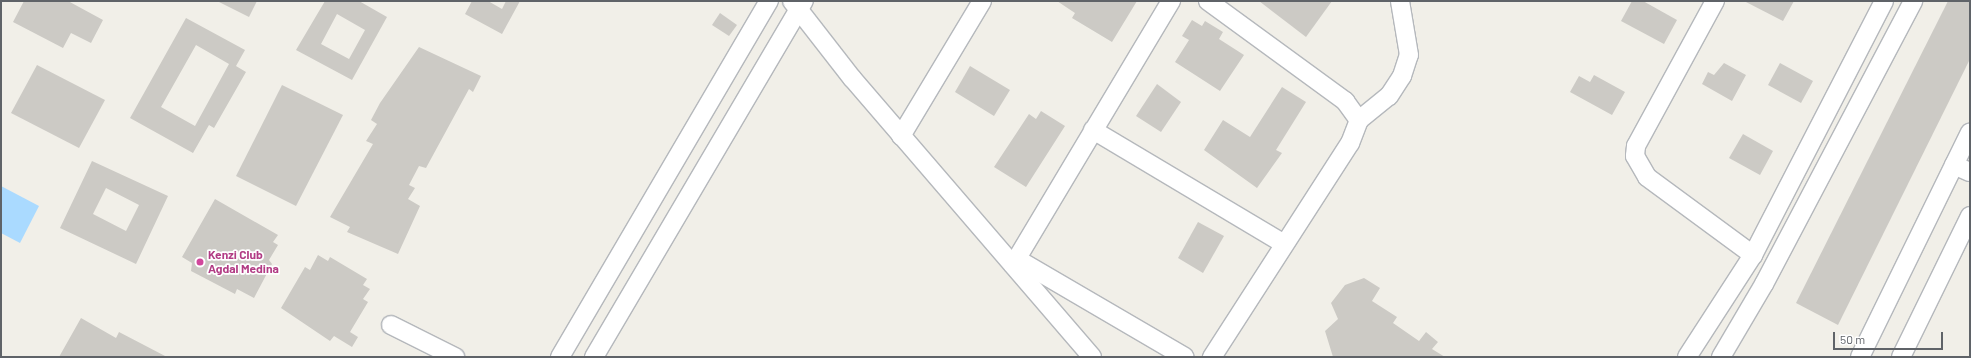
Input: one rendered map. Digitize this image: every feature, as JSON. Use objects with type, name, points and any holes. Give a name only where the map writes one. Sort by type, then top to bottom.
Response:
[{"type":"street","points":[[560,357],[769,1]]},
{"type":"street","points":[[901,136],[982,1]]},
{"type":"street","points":[[1015,262],[1171,1]]},
{"type":"street","points":[[1208,1],[1346,101],[1359,120]]},
{"type":"street","points":[[1212,357],[1350,143],[1359,120],[1389,96],[1402,76],[1408,55],[1400,1]]},
{"type":"street","points":[[1715,1],[1636,146],[1635,156],[1647,177],[1753,255]]},
{"type":"street","points":[[1688,357],[1753,255],[1884,1]]},
{"type":"street","points":[[1721,357],[1764,284],[1913,1]]},
{"type":"street","points":[[594,357],[798,4],[901,136],[1015,262],[1092,357]]},
{"type":"street","points":[[1093,130],[1284,244]]},
{"type":"street","points":[[1860,357],[1970,132]]},
{"type":"street","points":[[1954,165],[1970,172]]},
{"type":"street","points":[[650,202],[675,216]]},
{"type":"street","points":[[1901,357],[1970,216]]},
{"type":"street","points":[[1015,262],[1185,357]]},
{"type":"street","points":[[391,325],[455,357]]},
{"type":"water","points":[[1,186],[39,206],[20,243],[1,233]]},
{"type":"building","points":[[24,1],[68,1],[103,20],[91,43],[71,33],[63,48],[13,22]]},
{"type":"building","points":[[217,1],[257,1],[249,17]]},
{"type":"building","points":[[325,1],[359,1],[387,17],[352,80],[296,50]],"holes":[[[337,14],[365,30],[349,59],[321,44]]]},
{"type":"building","points":[[472,1],[488,1],[502,9],[506,1],[520,1],[502,34],[465,14]]},
{"type":"building","points":[[1057,1],[1137,1],[1112,42],[1072,18],[1075,13]]},
{"type":"building","points":[[1259,1],[1332,1],[1306,37]]},
{"type":"building","points":[[1632,1],[1643,1],[1677,20],[1664,44],[1621,21]]},
{"type":"building","points":[[1744,1],[1794,1],[1783,21]]},
{"type":"building","points":[[1948,1],[1970,1],[1970,59],[1838,325],[1796,303]]},
{"type":"building","points":[[720,13],[737,25],[729,36],[712,25]]},
{"type":"building","points":[[186,18],[245,50],[236,66],[246,72],[214,128],[209,125],[193,153],[130,118]],"holes":[[[196,45],[229,64],[195,126],[161,107]]]},
{"type":"building","points":[[1192,20],[1202,26],[1205,21],[1223,32],[1219,39],[1244,55],[1220,91],[1175,62],[1189,40],[1182,36]]},
{"type":"building","points":[[419,47],[481,76],[473,92],[469,89],[426,168],[419,166],[409,185],[415,188],[408,199],[420,206],[398,254],[347,232],[350,227],[330,217],[373,144],[366,141],[377,124],[371,120],[380,103]]},
{"type":"building","points":[[1724,63],[1746,75],[1732,101],[1702,84],[1708,72],[1714,75]]},
{"type":"building","points":[[1780,63],[1813,81],[1801,103],[1768,85]]},
{"type":"building","points":[[37,65],[105,100],[79,148],[11,113]]},
{"type":"building","points":[[970,66],[1010,90],[994,116],[955,92]]},
{"type":"building","points":[[1594,75],[1625,92],[1612,115],[1570,92],[1579,76],[1590,82]]},
{"type":"building","points":[[1157,84],[1181,102],[1161,132],[1136,116]]},
{"type":"building","points":[[282,85],[343,115],[296,206],[236,176]]},
{"type":"building","points":[[1282,87],[1306,102],[1276,150],[1282,153],[1257,188],[1204,150],[1223,120],[1250,137]]},
{"type":"building","points":[[1041,111],[1065,126],[1026,187],[994,167],[1029,114],[1036,119]]},
{"type":"building","points":[[1743,134],[1773,151],[1760,175],[1729,158]]},
{"type":"building","points":[[92,161],[168,196],[136,264],[60,228]],"holes":[[[106,188],[139,205],[126,231],[93,214]]]},
{"type":"building","points":[[215,199],[278,235],[273,242],[278,245],[269,260],[272,264],[254,298],[237,289],[235,294],[191,271],[192,263],[182,257]]},
{"type":"building","points":[[1198,222],[1224,236],[1203,273],[1178,258]]},
{"type":"building","points":[[318,255],[328,261],[330,257],[367,279],[363,285],[370,289],[363,299],[368,302],[350,332],[358,337],[352,347],[334,336],[330,341],[281,308],[305,267],[310,270]]},
{"type":"building","points":[[1364,278],[1380,288],[1372,301],[1397,317],[1393,323],[1419,341],[1426,332],[1438,342],[1432,349],[1445,357],[1333,357],[1325,331],[1338,319],[1331,303],[1345,285]]},
{"type":"building","points":[[81,318],[116,338],[119,332],[167,357],[59,357]]},
{"type":"place","name":"Kenzi Club Agdal Medina","points":[[200,262]]}]
